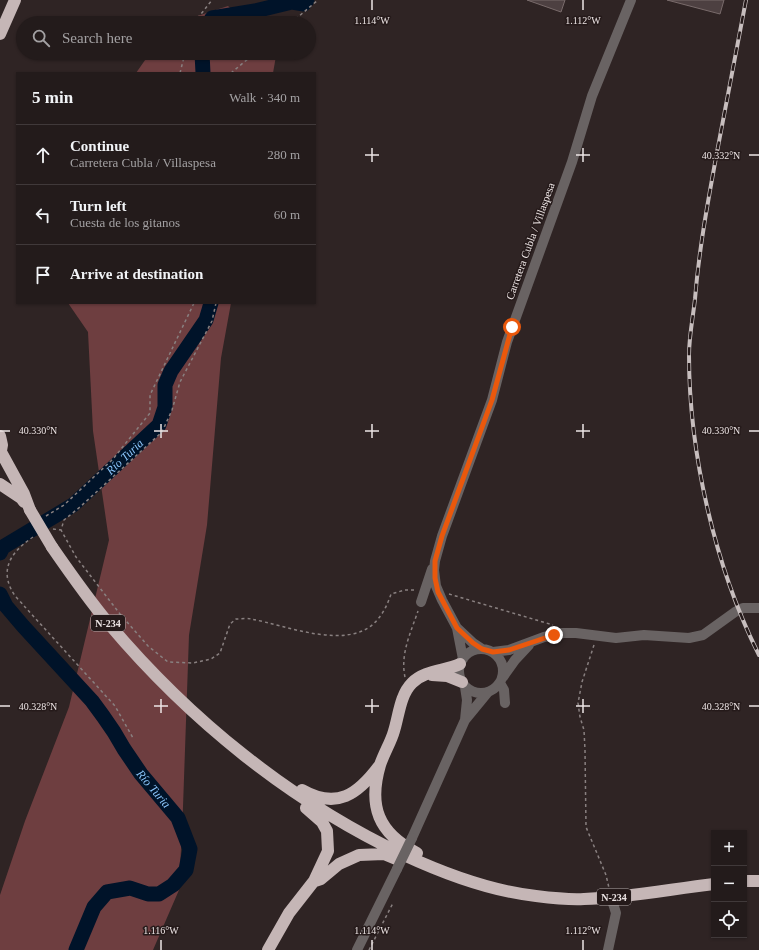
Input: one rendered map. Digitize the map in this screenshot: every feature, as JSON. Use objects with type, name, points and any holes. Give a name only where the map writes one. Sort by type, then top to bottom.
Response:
[{"type":"highway","points":[[0,34],[15,0]]},
{"type":"highway","name":"N-234","points":[[0,436],[2,445],[1,454],[24,494],[30,510]]},
{"type":"highway","name":"N-234","points":[[0,484],[21,498],[52,547],[84,592],[139,658],[172,692],[240,753],[321,810],[372,840],[426,865],[494,888],[534,896],[569,899],[611,897],[711,884]]},
{"type":"highway","points":[[462,661],[417,679],[404,696],[395,730],[381,763],[375,788],[375,798],[378,812],[387,832],[392,837],[412,851],[479,879],[494,888]]},
{"type":"highway","points":[[427,674],[447,676],[464,684]]},
{"type":"highway","points":[[240,753],[305,792],[316,797],[329,799],[344,797],[356,792],[381,763]]},
{"type":"highway","points":[[268,950],[289,913],[314,882],[328,851],[327,831],[322,822],[315,814],[270,775]]},
{"type":"highway","points":[[314,882],[321,879],[339,864],[352,857],[367,854],[384,854],[424,871],[481,890],[514,893]]},
{"type":"highway","points":[[747,881],[759,880]]},
{"type":"street","name":"Carretera Cubla / Villaspesa","points":[[482,649],[457,628],[438,592],[435,578],[435,561],[442,536],[492,400],[507,342],[572,162],[592,96],[630,0]]},
{"type":"street","points":[[422,602],[435,561]]},
{"type":"street","points":[[465,720],[467,700],[464,684],[459,672],[462,661],[471,651],[482,649],[493,652],[509,650],[532,643],[544,637],[563,633],[576,633],[616,638],[644,635],[689,638],[703,635],[743,608],[759,608]]},
{"type":"street","name":"Carretera Cubla / Villaspesa","points":[[457,628],[462,661]]},
{"type":"street","points":[[464,684],[474,692],[483,693],[494,690],[515,660],[532,643]]},
{"type":"street","points":[[493,652],[500,659],[503,665],[502,680],[505,703]]},
{"type":"street","points":[[357,950],[412,838],[465,720],[488,692]]},
{"type":"street","points":[[608,950],[616,913],[611,897]]},
{"type":"path","points":[[199,16],[212,0]]},
{"type":"path","points":[[299,16],[318,0]]},
{"type":"path","points":[[180,72],[183,60]]},
{"type":"path","points":[[232,72],[247,60]]},
{"type":"path","points":[[46,516],[64,505],[113,459],[150,413],[150,395],[194,304]]},
{"type":"path","points":[[216,304],[212,321],[180,382],[172,410],[162,432],[64,520],[61,530],[76,557],[120,614],[148,646],[168,662],[193,663],[211,659],[220,653],[230,624],[236,619],[250,618],[299,631],[324,635],[347,635],[366,629],[378,620],[387,605],[391,594],[405,590],[425,591]]},
{"type":"path","points":[[49,528],[61,530]]},
{"type":"path","points":[[33,537],[12,556],[6,570],[11,589],[25,607],[115,706],[133,738]]},
{"type":"path","points":[[438,592],[553,625]]},
{"type":"path","points":[[411,685],[405,677],[404,658],[422,602]]},
{"type":"path","points":[[597,636],[582,682],[578,703],[584,730],[586,827],[606,875],[611,897]]},
{"type":"path","points":[[369,950],[393,903]]},
{"type":"shaded area","points":[[228,6],[238,16],[197,16]]},
{"type":"shaded area","points":[[145,60],[275,60],[273,72],[137,72]]},
{"type":"shaded area","points":[[69,304],[231,304],[221,358],[207,525],[189,635],[179,890],[153,950],[0,950],[0,895],[25,821],[69,707],[109,540],[93,431],[88,332]]},
{"type":"building","points":[[527,0],[565,0],[561,12]]},
{"type":"building","points":[[667,0],[724,0],[720,14]]},
{"type":"waterway","name":"Río Turia","points":[[224,16],[255,11],[292,2],[304,4],[307,0]]},
{"type":"waterway","name":"Río Turia","points":[[202,60],[203,72]]},
{"type":"waterway","name":"Río Turia","points":[[0,553],[3,547],[73,505],[159,425],[165,407],[165,385],[171,371],[206,320],[211,304]]},
{"type":"waterway","name":"Río Turia","points":[[0,594],[6,606],[23,626],[92,701],[141,774],[178,818],[190,849],[186,870],[173,885],[159,894],[148,894],[130,888],[107,892],[94,907],[76,950]]},
{"type":"railway","points":[[746,0],[704,225],[690,334],[689,355],[690,392],[694,431],[708,509],[730,585],[743,621],[759,655]]},
{"type":"route","points":[[512,327],[492,400],[462,478],[442,536],[435,561],[434,570],[436,586],[457,628],[482,649],[493,652],[509,650],[532,643],[538,639],[554,635]]}]
